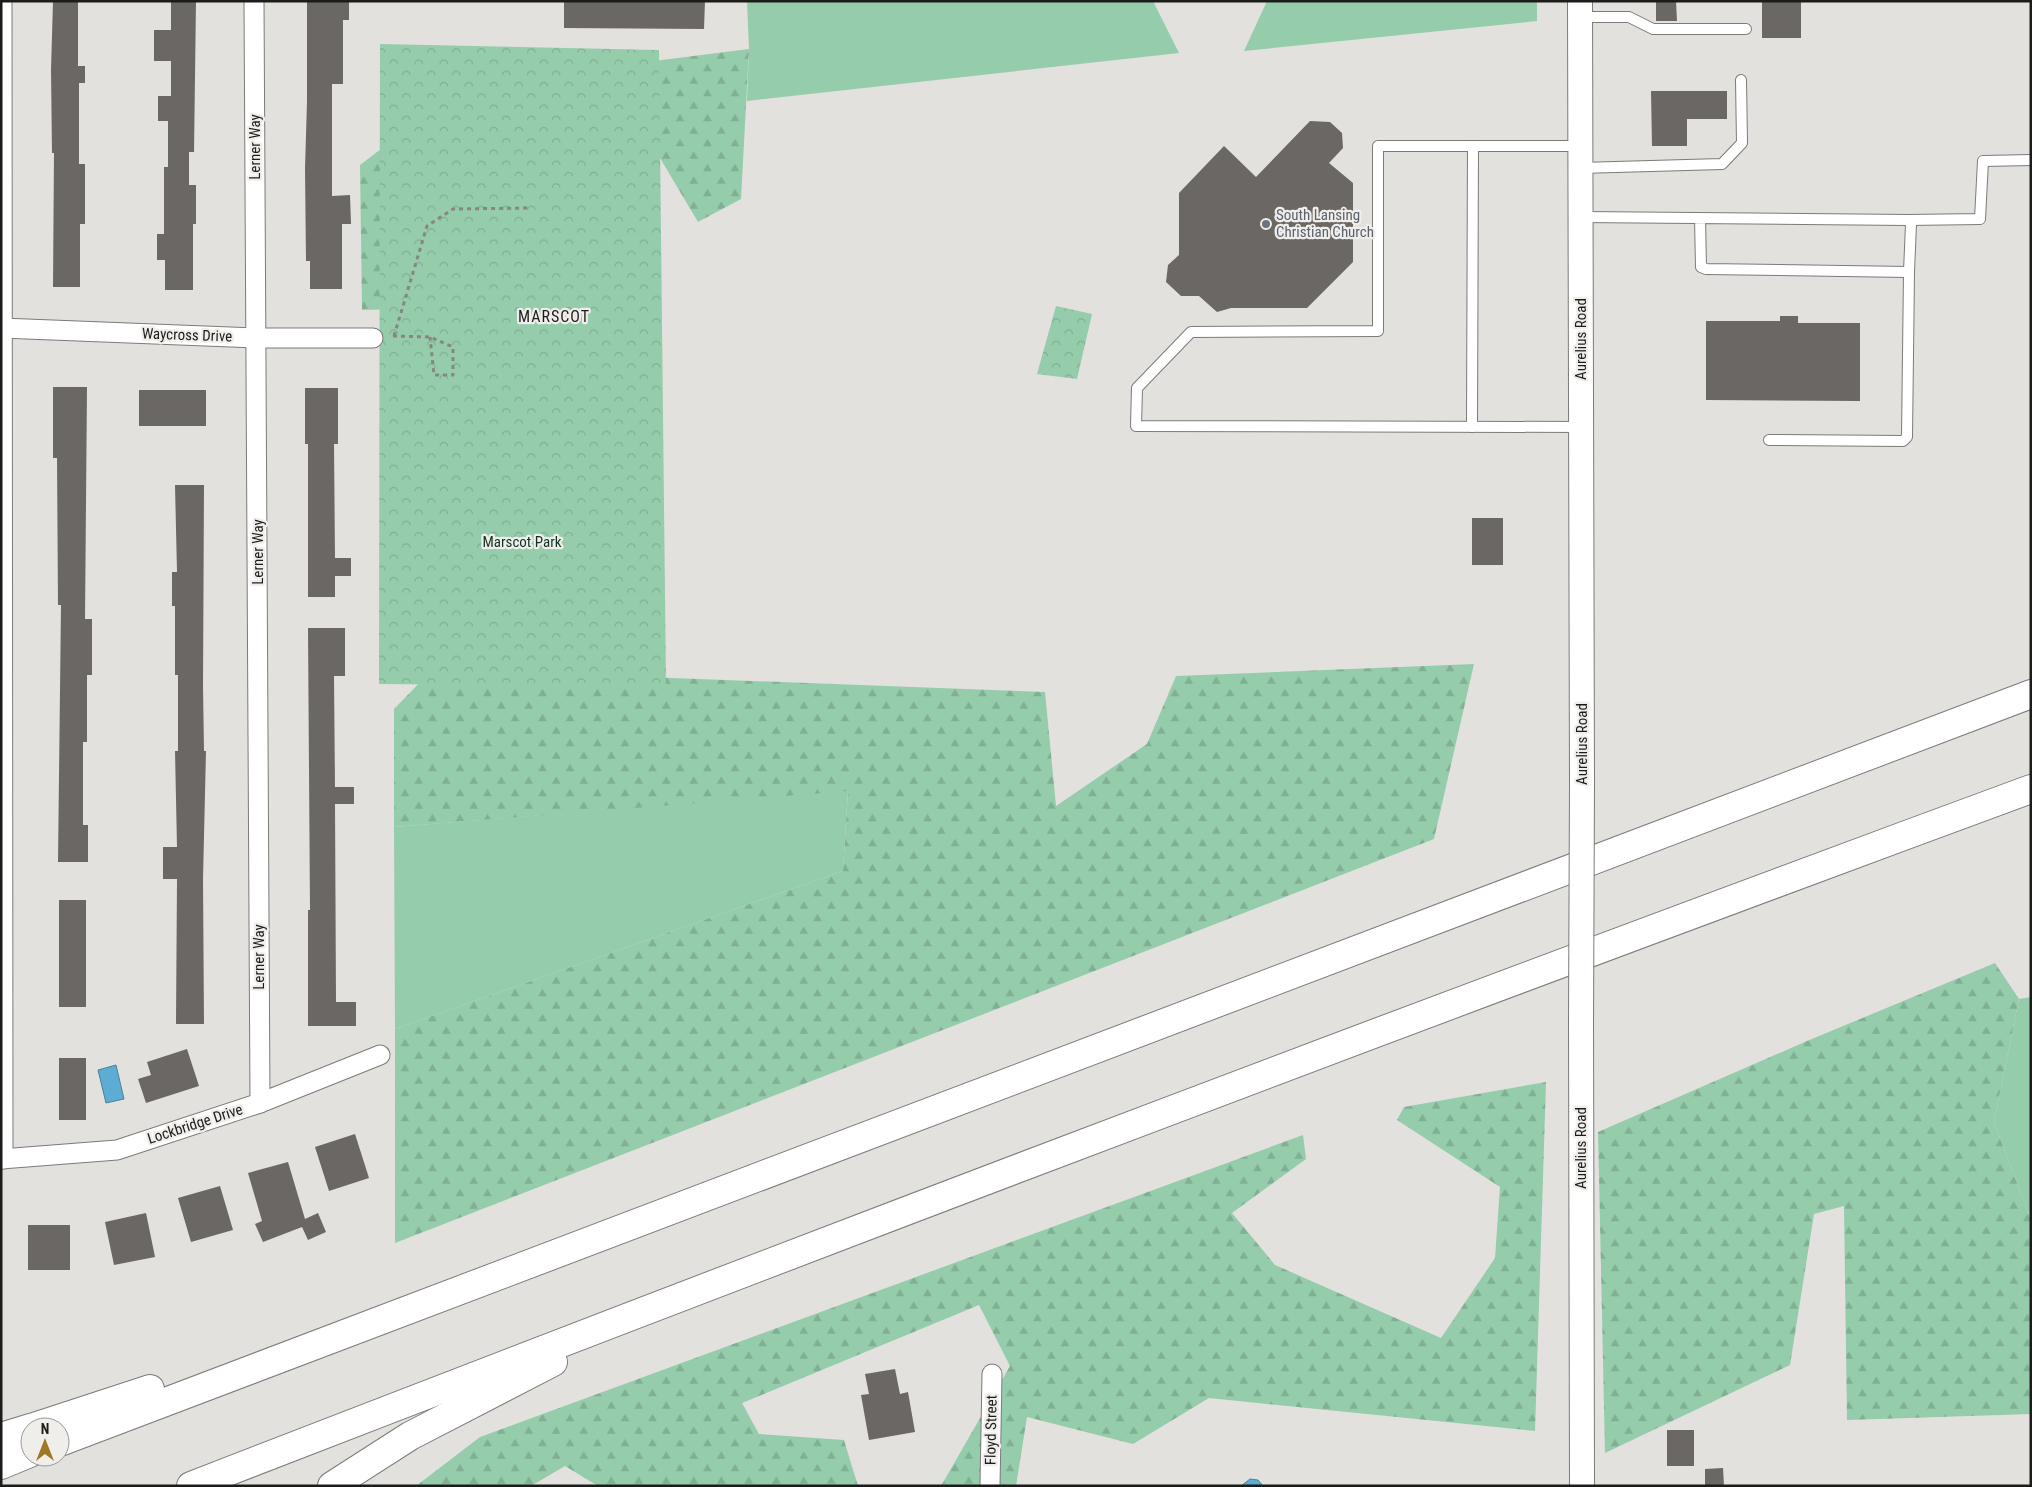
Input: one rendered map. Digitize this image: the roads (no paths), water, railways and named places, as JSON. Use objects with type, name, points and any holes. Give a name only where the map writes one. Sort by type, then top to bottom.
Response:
[{"type":"highway","points":[[70,1438],[2031,694]]},
{"type":"highway","points":[[191,1486],[660,1305],[1687,916],[2031,789]]},
{"type":"highway","points":[[64,1417],[243,1358],[445,1296]]},
{"type":"highway","points":[[332,1486],[410,1436],[660,1305]]},
{"type":"highway","points":[[1,1437],[20,1431]]},
{"type":"highway","points":[[1,1465],[20,1458]]},
{"type":"street","points":[[2,1],[2,1159]]},
{"type":"street","name":"Lerner Way","points":[[254,1],[260,1103]]},
{"type":"street","name":"Aurelius Road","points":[[1580,9],[1582,1486]]},
{"type":"street","name":"Waycross Drive","points":[[2,328],[257,338],[373,338]]},
{"type":"street","name":"Lockbridge Drive","points":[[2,1159],[117,1150],[260,1103],[380,1055]]},
{"type":"street","name":"Floyd Street","points":[[990,1486],[992,1374]]},
{"type":"lane","points":[[1580,9],[1629,17],[1653,29],[1746,29]]},
{"type":"lane","points":[[1581,427],[1136,426],[1137,388],[1191,332],[1378,331],[1378,146],[1473,146],[1580,157],[1722,164],[1742,143],[1740,80]]},
{"type":"lane","points":[[1472,427],[1473,146]]},
{"type":"lane","points":[[1581,217],[1980,219],[1982,161],[2031,160]]},
{"type":"lane","points":[[1700,218],[1701,267],[1706,269],[1909,272]]},
{"type":"lane","points":[[1769,440],[1903,441],[1907,437],[1911,224],[1908,220]]},
{"type":"water","points":[[116,1065],[124,1099],[106,1103],[98,1070]]},
{"type":"water","points":[[1250,1479],[1258,1480],[1263,1486],[1241,1486]]},
{"type":"place","name":"South Lansing Christian Church","points":[[1266,224]]},
{"type":"district","name":"MARSCOT","points":[[554,316]]},
{"type":"park label","name":"Marscot Park","points":[[522,542]]}]
